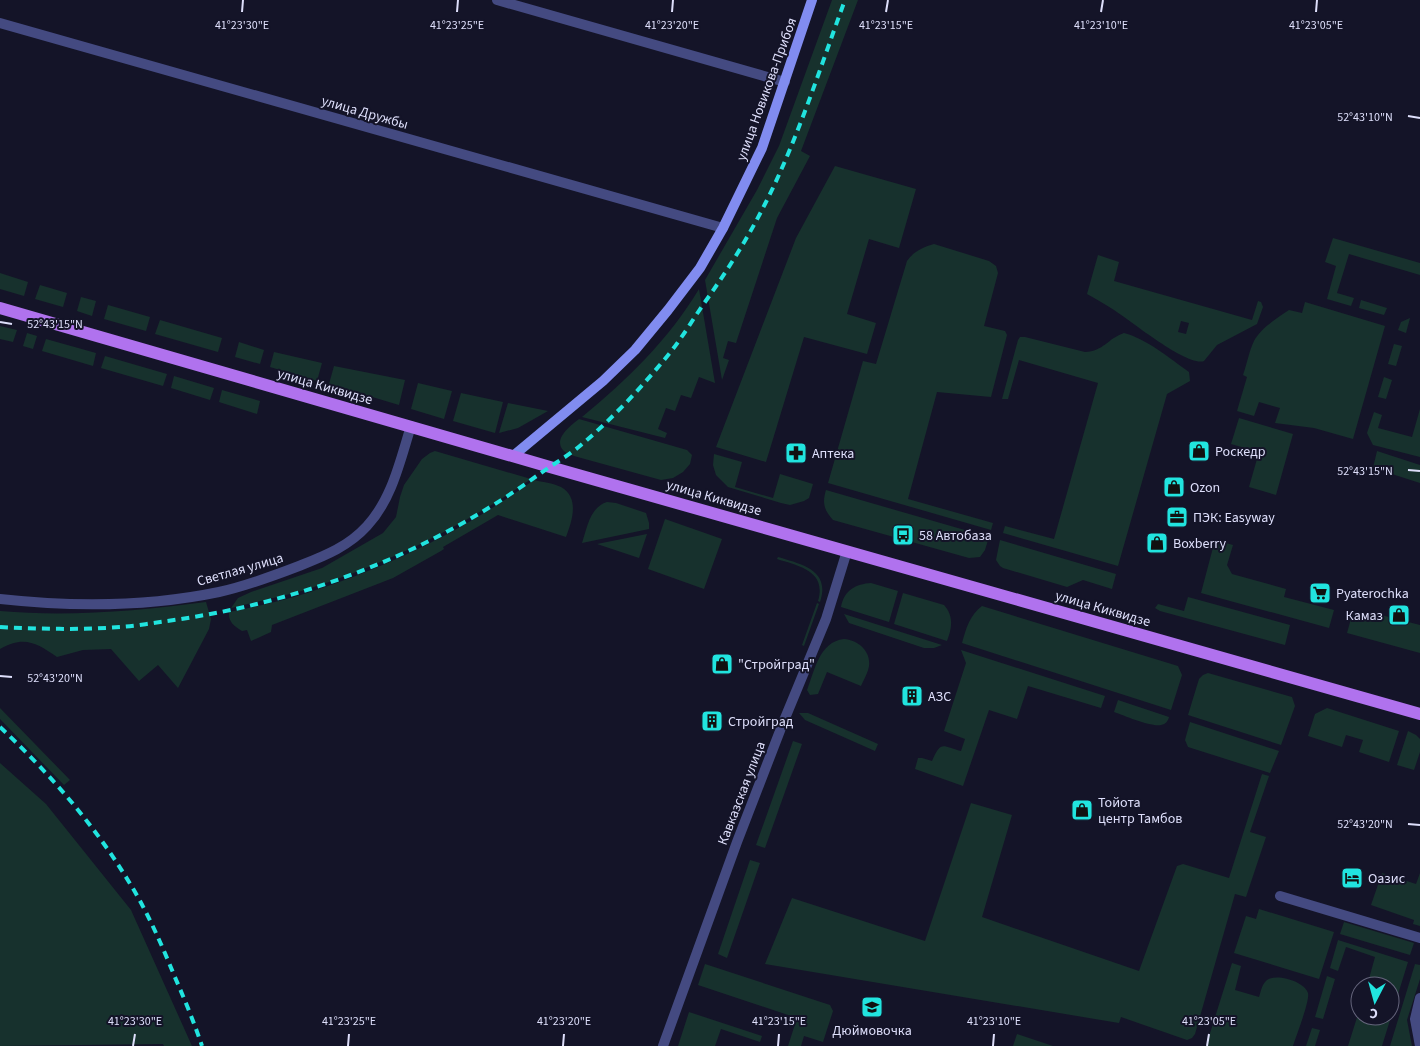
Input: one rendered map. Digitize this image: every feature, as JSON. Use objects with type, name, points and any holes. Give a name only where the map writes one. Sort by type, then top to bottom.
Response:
[{"type":"main road","name":"улица Киквидзе","points":[[0,308],[1420,714]]},
{"type":"street","points":[[496,0],[785,82]]},
{"type":"street","name":"улица Новикова-Прибоя","points":[[513,456],[603,381],[635,350],[694,275],[723,228],[762,148],[812,0]]},
{"type":"street","name":"улица Дружбы","points":[[0,23],[723,228]]},
{"type":"street","name":"Светлая улица","points":[[0,599],[40,604],[83,605],[181,598],[220,591],[286,571],[331,553],[356,537],[378,512],[391,488],[411,426]]},
{"type":"street","name":"Кавказская улица","points":[[663,1046],[740,833],[826,619],[847,550]]},
{"type":"street","points":[[1280,896],[1420,938]]},
{"type":"street","points":[[1420,998],[1415,1019],[1420,1046]]},
{"type":"green space","points":[[832,0],[858,0],[801,151],[810,156],[777,218],[736,343],[728,341],[723,358],[729,360],[722,380],[705,280],[757,190],[779,146]]},
{"type":"green space","points":[[835,166],[916,189],[899,248],[869,239],[847,314],[876,323],[867,354],[804,337],[766,462],[716,447],[796,238]]},
{"type":"green space","points":[[1333,238],[1420,263],[1420,275],[1349,254],[1337,293],[1354,298],[1351,306],[1327,299],[1336,266],[1325,262]]},
{"type":"green space","points":[[934,244],[989,261],[996,266],[998,273],[984,326],[1005,331],[1007,335],[991,397],[937,392],[908,499],[993,523],[991,530],[828,483],[863,361],[876,364],[907,261],[919,250]]},
{"type":"green space","points":[[1098,255],[1119,262],[1114,281],[1252,320],[1258,301],[1261,302],[1263,307],[1257,324],[1217,345],[1204,361],[1196,361],[1172,350],[1087,294]],"holes":[[[1181,321],[1189,323],[1186,334],[1178,332]]]},
{"type":"green space","points":[[0,273],[28,282],[24,296],[0,289]]},
{"type":"green space","points":[[40,285],[67,293],[63,307],[35,299]]},
{"type":"green space","points":[[699,289],[715,383],[699,377],[691,398],[681,395],[675,411],[666,408],[658,429],[667,433],[665,438],[582,417],[631,373],[661,342]]},
{"type":"green space","points":[[81,297],[96,301],[92,316],[77,311]]},
{"type":"green space","points":[[1361,300],[1387,308],[1384,315],[1359,308]]},
{"type":"green space","points":[[1305,302],[1385,326],[1353,439],[1314,428],[1275,423],[1280,408],[1259,402],[1254,416],[1237,411],[1247,377],[1243,375],[1257,336],[1274,320],[1289,310],[1302,313]]},
{"type":"green space","points":[[108,305],[150,317],[146,331],[104,319]]},
{"type":"green space","points":[[1410,318],[1406,333],[1398,330],[1401,322]]},
{"type":"green space","points":[[160,320],[222,338],[218,352],[155,334]]},
{"type":"green space","points":[[0,326],[17,330],[13,342],[0,339]]},
{"type":"green space","points":[[27,333],[37,336],[33,349],[23,346]]},
{"type":"green space","points":[[1124,333],[1149,344],[1166,355],[1189,372],[1190,381],[1167,394],[1118,566],[1003,533],[1005,526],[1054,539],[1098,383],[1019,360],[1008,399],[1002,399],[1018,340],[1020,337],[1025,337],[1085,352],[1097,349]]},
{"type":"green space","points":[[46,339],[96,353],[93,366],[42,351]]},
{"type":"green space","points":[[239,342],[264,350],[260,364],[235,357]]},
{"type":"green space","points":[[1394,344],[1402,346],[1396,366],[1388,364]]},
{"type":"green space","points":[[274,352],[322,363],[317,381],[270,367]]},
{"type":"green space","points":[[105,356],[167,374],[163,386],[101,368]]},
{"type":"green space","points":[[334,366],[405,380],[399,405],[329,384]]},
{"type":"green space","points":[[174,376],[214,388],[210,400],[171,388]]},
{"type":"green space","points":[[1384,377],[1392,380],[1386,399],[1378,397]]},
{"type":"green space","points":[[418,383],[452,391],[444,419],[411,409]]},
{"type":"green space","points":[[222,390],[260,401],[257,414],[219,402]]},
{"type":"green space","points":[[461,393],[503,402],[495,433],[453,421]]},
{"type":"green space","points":[[508,403],[548,411],[518,428],[499,433]]},
{"type":"green space","points":[[1420,409],[1420,457],[1373,445],[1367,433],[1374,412],[1382,415],[1378,428],[1412,437]]},
{"type":"green space","points":[[1239,418],[1293,434],[1276,495],[1249,487],[1259,452],[1231,444]]},
{"type":"green space","points":[[579,419],[687,450],[692,455],[690,464],[683,472],[673,478],[661,480],[565,452],[560,446],[560,441],[564,433]]},
{"type":"green space","points":[[435,451],[531,479],[505,497],[450,529],[393,557],[305,590],[231,608],[238,598],[322,568],[383,533],[396,517],[404,485],[422,459]]},
{"type":"green space","points":[[1377,451],[1420,465],[1420,483],[1373,468]]},
{"type":"green space","points":[[714,454],[742,462],[735,487],[773,498],[780,474],[813,484],[809,498],[790,505],[728,487],[716,475],[713,465]]},
{"type":"green space","points":[[534,480],[561,487],[571,497],[573,510],[566,537],[498,515],[443,547],[444,549],[441,551],[393,578],[272,625],[271,632],[251,641],[247,630],[242,631],[231,621],[229,612],[288,599],[337,583],[425,546],[481,515]]},
{"type":"green space","points":[[826,490],[989,537],[985,550],[980,557],[969,558],[833,520],[825,506]]},
{"type":"green space","points":[[607,502],[646,513],[649,529],[582,543],[593,513]]},
{"type":"green space","points":[[665,519],[722,539],[704,589],[648,569]]},
{"type":"green space","points":[[647,534],[639,558],[597,544]]},
{"type":"green space","points":[[1000,540],[1116,574],[1112,589],[1083,580],[1067,587],[1003,568],[996,560]]},
{"type":"green space","points":[[1215,540],[1233,545],[1227,565],[1232,574],[1286,589],[1284,597],[1334,610],[1329,628],[1201,593]]},
{"type":"green space","points":[[778,557],[796,562],[812,570],[818,576],[822,591],[820,602],[818,601],[820,591],[815,576],[802,567],[777,559]]},
{"type":"green space","points":[[871,583],[898,591],[889,622],[841,607],[845,596],[851,589]]},
{"type":"green space","points":[[903,593],[944,605],[951,618],[947,641],[894,624]]},
{"type":"green space","points":[[1188,597],[1290,625],[1285,645],[1160,611],[1155,608],[1158,604],[1184,611]]},
{"type":"green space","points":[[206,602],[211,619],[209,629],[178,688],[158,665],[139,681],[111,649],[83,650],[57,657],[30,642],[16,642],[0,649],[0,611],[26,613],[103,612]]},
{"type":"green space","points":[[817,603],[819,604],[804,646],[802,645]]},
{"type":"green space","points":[[982,606],[1178,666],[1182,675],[1171,710],[962,643],[971,618]]},
{"type":"green space","points":[[844,614],[942,645],[934,648],[924,648],[849,623]]},
{"type":"green space","points":[[1352,615],[1379,622],[1381,615],[1420,625],[1420,653],[1347,633]]},
{"type":"green space","points":[[844,639],[859,644],[868,656],[867,674],[861,686],[827,672],[818,694],[810,695],[807,690],[823,651],[836,641]]},
{"type":"green space","points":[[961,650],[1105,696],[1101,708],[1028,686],[1017,719],[989,710],[963,786],[915,769],[918,758],[932,761],[940,747],[946,746],[961,751],[965,739],[944,731],[966,663]]},
{"type":"green space","points":[[1208,673],[1292,697],[1295,706],[1281,745],[1188,715],[1199,679]]},
{"type":"green space","points":[[1118,700],[1169,718],[1161,725],[1145,723],[1114,712]]},
{"type":"green space","points":[[0,708],[70,780],[64,785],[0,719]]},
{"type":"green space","points":[[1327,708],[1399,731],[1389,762],[1359,752],[1363,740],[1346,735],[1342,747],[1308,736],[1315,714]]},
{"type":"green space","points":[[799,713],[808,713],[878,744],[875,751],[805,720]]},
{"type":"green space","points":[[1190,722],[1279,751],[1270,773],[1188,747],[1185,740]]},
{"type":"green space","points":[[1408,731],[1420,739],[1420,752],[1414,770],[1397,765]]},
{"type":"green space","points":[[793,741],[802,744],[765,848],[756,845]]},
{"type":"green space","points":[[0,763],[46,804],[131,910],[192,1046],[164,1046],[163,1044],[0,1046]]},
{"type":"green space","points":[[1262,774],[1269,776],[1250,832],[1266,837],[1246,897],[1235,894],[1195,1034],[1187,1040],[1121,1017],[1119,1023],[765,964],[792,898],[925,941],[971,803],[1012,815],[982,917],[1139,971],[1177,866],[1183,864],[1229,878]]},
{"type":"green space","points":[[750,860],[760,863],[727,958],[718,954]]},
{"type":"green space","points":[[1382,873],[1416,884],[1420,873],[1420,926],[1413,924],[1414,920],[1371,905]]},
{"type":"green space","points":[[1259,909],[1334,932],[1319,979],[1234,953],[1246,916],[1256,919]]},
{"type":"green space","points":[[1344,922],[1414,943],[1410,955],[1340,934]]},
{"type":"green space","points":[[1338,940],[1408,962],[1400,988],[1400,976],[1370,976],[1375,957],[1346,947],[1338,971],[1330,968]]},
{"type":"green space","points":[[1232,963],[1241,966],[1235,990],[1259,997],[1265,982],[1272,978],[1284,978],[1302,985],[1306,989],[1308,993],[1307,1003],[1293,1046],[1206,1046]]},
{"type":"green space","points":[[705,964],[830,1005],[833,1011],[823,1042],[804,1036],[801,1046],[788,1046],[797,1018],[698,985]]},
{"type":"green space","points":[[1415,964],[1420,965],[1420,979],[1407,1020],[1412,1046],[1390,1046],[1396,1026],[1400,1026],[1400,1013]]},
{"type":"green space","points":[[1327,976],[1335,979],[1323,1019],[1315,1017]]},
{"type":"green space","points":[[689,1012],[762,1036],[760,1042],[721,1029],[715,1046],[678,1046]]},
{"type":"green space","points":[[1354,1026],[1388,1026],[1382,1046],[1348,1046]]},
{"type":"green space","points":[[1312,1028],[1320,1030],[1315,1046],[1306,1046]]},
{"type":"green space","points":[[1017,1034],[1053,1046],[1013,1046]]},
{"type":"railway","points":[[0,627],[76,629],[132,626],[217,613],[266,602],[314,588],[362,571],[453,529],[571,453],[616,413],[659,366],[678,342],[737,254],[765,204],[788,154],[845,0]]},
{"type":"railway","points":[[0,727],[36,762],[70,800],[101,840],[129,882],[159,939],[202,1046]]},
{"type":"place","name":"Роскедр","points":[[1199,451]]},
{"type":"place","name":"Аптека","points":[[796,453]]},
{"type":"place","name":"Ozon","points":[[1174,487]]},
{"type":"place","name":"ПЭК: Easyway","points":[[1177,517]]},
{"type":"place","name":"58 Автобаза","points":[[903,535]]},
{"type":"place","name":"Boxberry","points":[[1157,543]]},
{"type":"place","name":"Pyaterochka","points":[[1320,593]]},
{"type":"place","name":"Камаз","points":[[1399,615]]},
{"type":"place","name":"\"Стройград\"","points":[[722,664]]},
{"type":"place","name":"АЗС","points":[[912,696]]},
{"type":"place","name":"Стройград","points":[[712,721]]},
{"type":"place","name":"Тойота центр Тамбов","points":[[1082,810]]},
{"type":"place","name":"Оазис","points":[[1352,878]]},
{"type":"place","name":"Дюймовочка","points":[[872,1007]]}]
